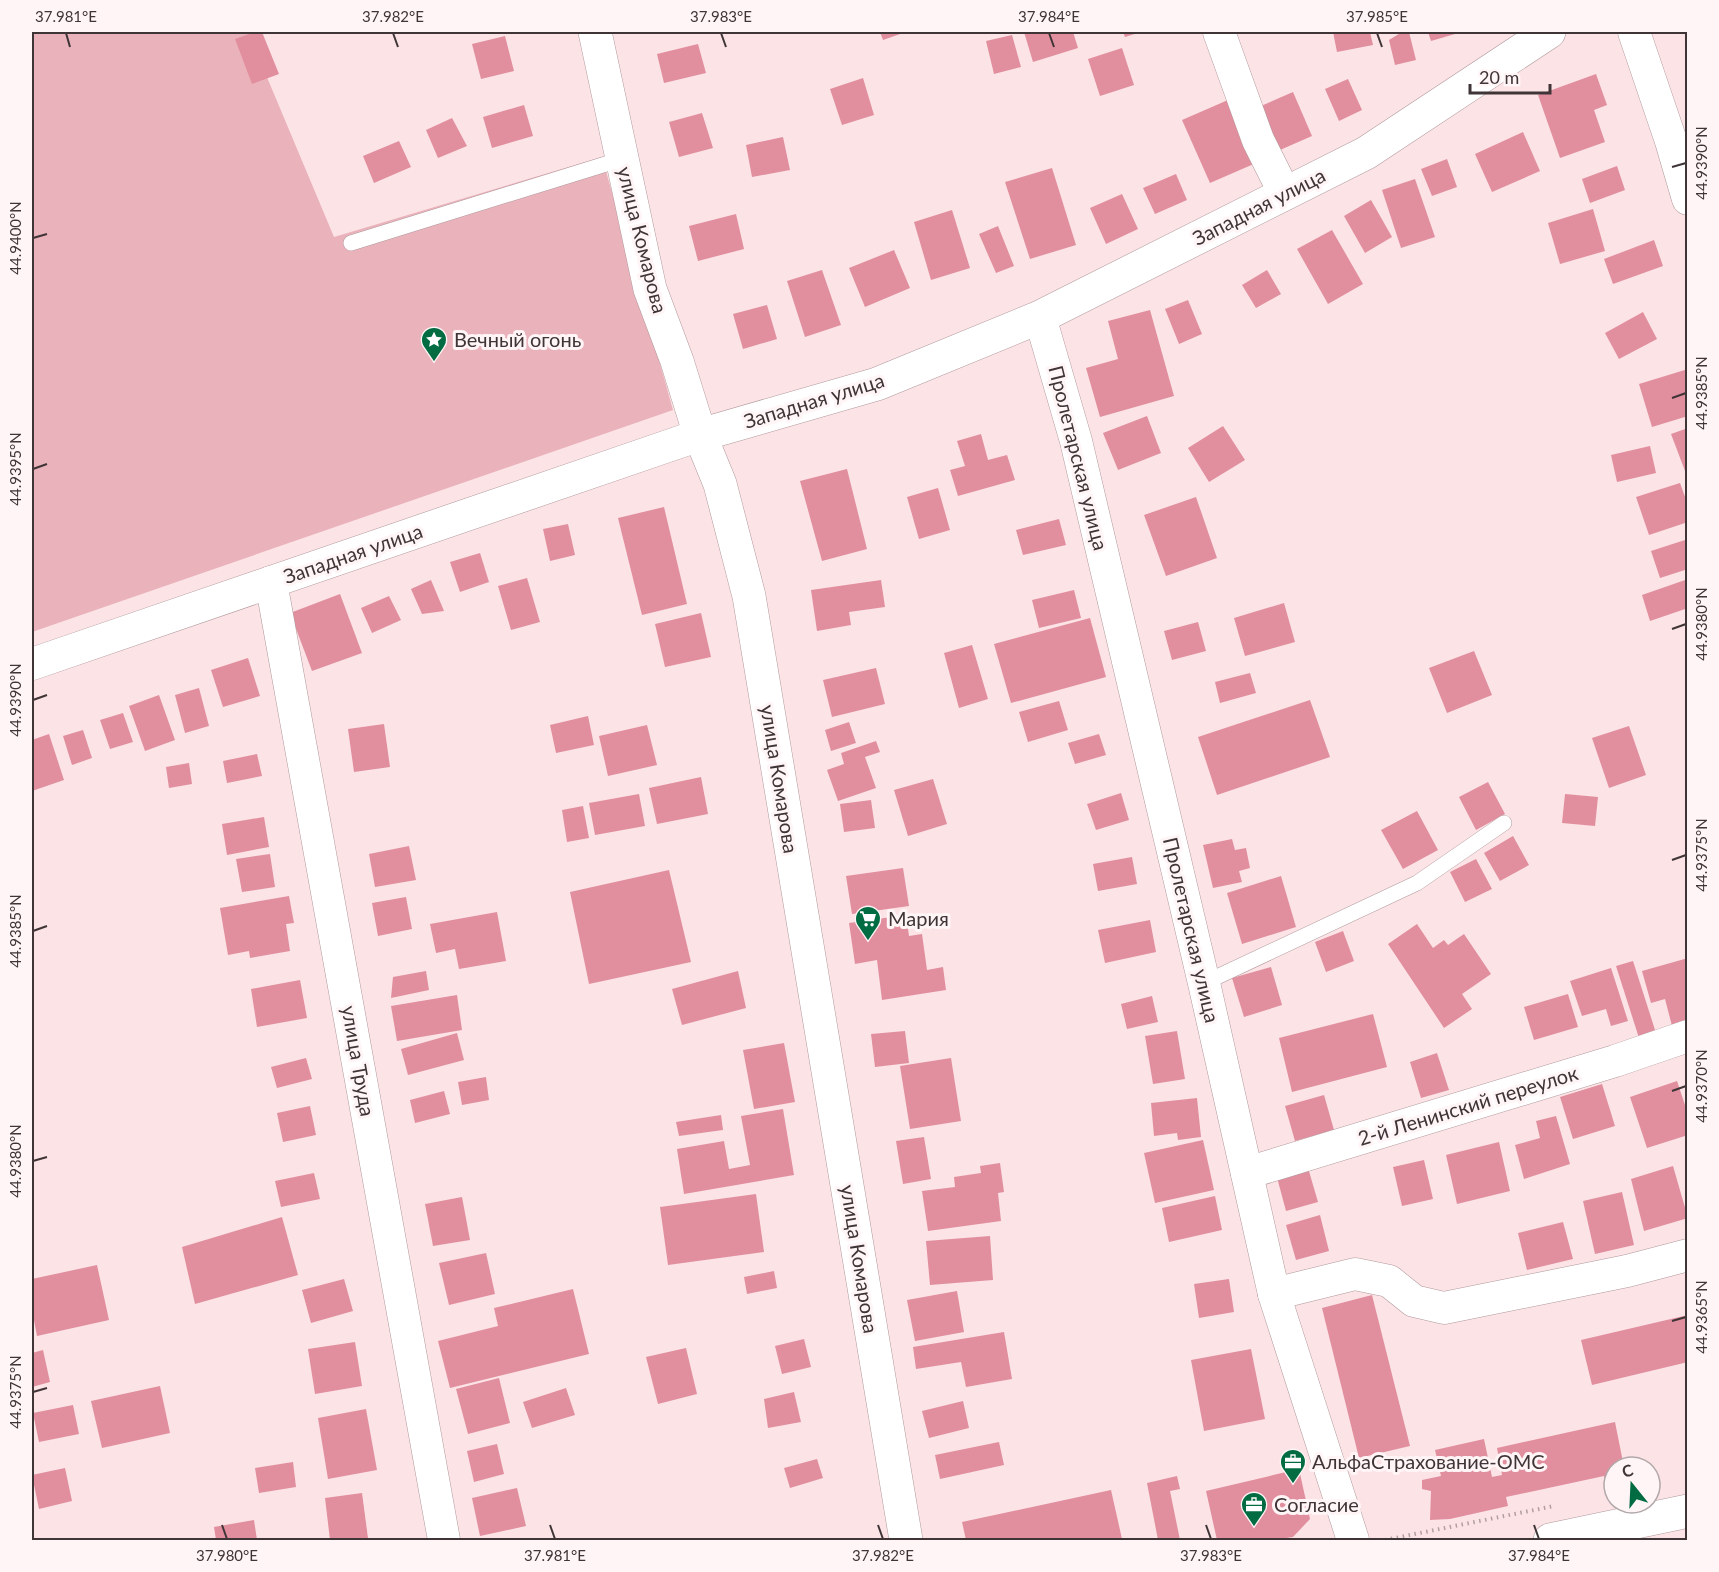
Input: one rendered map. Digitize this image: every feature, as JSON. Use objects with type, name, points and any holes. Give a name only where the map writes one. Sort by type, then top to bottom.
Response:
[{"type":"main road","name":"улица Комарова","points":[[595,32],[650,289],[700,435],[720,484],[749,596],[906,1540]]},
{"type":"main road","name":"Западная улица","points":[[700,435],[877,384],[1041,317],[1366,153],[1549,32]]},
{"type":"main road","points":[[1551,1540],[1688,1510]]},
{"type":"street","points":[[1219,32],[1258,140],[1285,194]]},
{"type":"street","points":[[1634,32],[1679,141],[1688,199]]},
{"type":"street","name":"Пролетарская улица","points":[[1041,317],[1076,441],[1204,983],[1274,1294],[1353,1540]]},
{"type":"street","name":"Западная улица","points":[[32,664],[700,435]]},
{"type":"street","name":"улица Труда","points":[[271,582],[444,1540]]},
{"type":"street","name":"2-й Ленинский переулок","points":[[1247,1173],[1615,1061],[1688,1036]]},
{"type":"street","points":[[1274,1294],[1355,1274],[1389,1281],[1414,1301],[1444,1308],[1627,1271],[1688,1255]]},
{"type":"lane","points":[[351,243],[622,159]]},
{"type":"lane","points":[[1204,983],[1417,883],[1504,823]]},
{"type":"path","points":[[1385,1540],[1557,1506]]},
{"type":"shaded area","points":[[32,32],[248,32],[334,237],[602,157],[673,410],[32,632]]},
{"type":"building","points":[[262,32],[279,74],[252,84],[235,39]]},
{"type":"building","points":[[880,32],[906,32],[883,40]]},
{"type":"building","points":[[1024,32],[1073,32],[1078,48],[1033,62]]},
{"type":"building","points":[[1123,32],[1141,32],[1125,37]]},
{"type":"building","points":[[1333,32],[1370,32],[1373,45],[1337,52]]},
{"type":"building","points":[[1402,32],[1409,32],[1416,60],[1395,65],[1389,40]]},
{"type":"building","points":[[1428,32],[1454,32],[1455,34],[1431,41]]},
{"type":"building","points":[[1012,35],[1021,67],[994,74],[986,41]]},
{"type":"building","points":[[505,36],[514,71],[481,79],[472,44]]},
{"type":"building","points":[[698,44],[706,73],[664,83],[657,54]]},
{"type":"building","points":[[1122,48],[1134,85],[1100,96],[1088,59]]},
{"type":"building","points":[[1596,74],[1607,105],[1594,110],[1605,142],[1560,158],[1538,95]]},
{"type":"building","points":[[863,78],[874,115],[842,125],[830,89]]},
{"type":"building","points":[[1348,79],[1362,110],[1339,121],[1325,89]]},
{"type":"building","points":[[1293,92],[1312,136],[1280,150],[1261,106]]},
{"type":"building","points":[[1228,100],[1256,163],[1210,183],[1182,120]]},
{"type":"building","points":[[524,105],[533,136],[492,148],[483,117]]},
{"type":"building","points":[[702,113],[713,148],[679,157],[669,122]]},
{"type":"building","points":[[452,118],[467,146],[438,158],[426,130]]},
{"type":"building","points":[[1523,132],[1540,171],[1492,192],[1475,154]]},
{"type":"building","points":[[783,137],[790,170],[752,177],[746,145]]},
{"type":"building","points":[[399,141],[411,167],[374,183],[363,156]]},
{"type":"building","points":[[1447,159],[1457,187],[1432,196],[1421,169]]},
{"type":"building","points":[[1617,166],[1625,190],[1590,203],[1582,179]]},
{"type":"building","points":[[1052,168],[1076,245],[1030,259],[1005,182]]},
{"type":"building","points":[[1176,174],[1187,200],[1155,214],[1143,188]]},
{"type":"building","points":[[1415,179],[1435,237],[1401,248],[1382,190]]},
{"type":"building","points":[[1122,194],[1138,229],[1106,244],[1090,208]]},
{"type":"building","points":[[1371,200],[1392,237],[1365,253],[1344,216]]},
{"type":"building","points":[[1593,209],[1605,251],[1560,264],[1548,223]]},
{"type":"building","points":[[952,210],[970,268],[931,280],[914,222]]},
{"type":"building","points":[[736,214],[744,249],[698,261],[689,226]]},
{"type":"building","points":[[998,226],[1014,266],[996,273],[979,234]]},
{"type":"building","points":[[1332,230],[1363,284],[1328,304],[1297,249]]},
{"type":"building","points":[[1654,240],[1663,266],[1613,284],[1604,259]]},
{"type":"building","points":[[894,250],[910,288],[865,307],[849,268]]},
{"type":"building","points":[[822,270],[841,325],[805,337],[787,281]]},
{"type":"building","points":[[1267,270],[1281,294],[1256,308],[1242,285]]},
{"type":"building","points":[[1188,300],[1202,334],[1179,344],[1165,309]]},
{"type":"building","points":[[767,305],[777,339],[743,349],[733,314]]},
{"type":"building","points":[[1150,310],[1174,396],[1100,417],[1086,368],[1118,359],[1108,321]]},
{"type":"building","points":[[1643,312],[1657,339],[1619,359],[1605,333]]},
{"type":"building","points":[[1688,369],[1688,416],[1652,427],[1639,384]]},
{"type":"building","points":[[1147,416],[1161,453],[1118,470],[1103,433]]},
{"type":"building","points":[[1223,426],[1245,460],[1209,482],[1188,448]]},
{"type":"building","points":[[1688,428],[1688,470],[1685,471],[1671,434]]},
{"type":"building","points":[[981,434],[988,460],[1007,455],[1015,480],[958,496],[950,470],[965,466],[957,441]]},
{"type":"building","points":[[1650,446],[1656,473],[1617,482],[1611,455]]},
{"type":"building","points":[[847,469],[867,549],[822,561],[800,481]]},
{"type":"building","points":[[1680,483],[1688,505],[1688,522],[1649,535],[1636,497]]},
{"type":"building","points":[[938,488],[950,530],[919,539],[907,497]]},
{"type":"building","points":[[1196,497],[1217,558],[1166,576],[1144,515]]},
{"type":"building","points":[[664,507],[687,604],[642,615],[618,518]]},
{"type":"building","points":[[1059,519],[1066,545],[1023,555],[1016,530]]},
{"type":"building","points":[[568,524],[575,555],[550,561],[543,529]]},
{"type":"building","points":[[1688,539],[1688,569],[1660,578],[1651,551]]},
{"type":"building","points":[[480,553],[489,582],[460,592],[450,562]]},
{"type":"building","points":[[527,578],[540,622],[511,630],[498,586]]},
{"type":"building","points":[[1688,579],[1688,608],[1650,621],[1642,595]]},
{"type":"building","points":[[431,580],[444,611],[422,614],[411,589]]},
{"type":"building","points":[[881,580],[885,607],[849,612],[851,625],[817,631],[811,590]]},
{"type":"building","points":[[1074,590],[1081,618],[1039,628],[1032,600]]},
{"type":"building","points":[[340,594],[362,653],[312,671],[290,613]]},
{"type":"building","points":[[389,596],[401,620],[372,633],[361,608]]},
{"type":"building","points":[[1284,603],[1295,642],[1245,656],[1234,618]]},
{"type":"building","points":[[701,613],[711,657],[665,667],[655,624]]},
{"type":"building","points":[[1090,618],[1106,677],[1011,703],[994,644]]},
{"type":"building","points":[[1198,622],[1206,651],[1172,660],[1164,631]]},
{"type":"building","points":[[972,645],[988,699],[959,708],[944,653]]},
{"type":"building","points":[[1474,651],[1492,695],[1447,713],[1429,668]]},
{"type":"building","points":[[248,658],[260,696],[223,707],[211,670]]},
{"type":"building","points":[[876,668],[885,704],[832,717],[823,680]]},
{"type":"building","points":[[1250,673],[1256,693],[1220,703],[1215,682]]},
{"type":"building","points":[[199,688],[209,726],[185,733],[175,695]]},
{"type":"building","points":[[159,695],[175,740],[145,751],[129,706]]},
{"type":"building","points":[[1310,700],[1330,757],[1217,795],[1198,737]]},
{"type":"building","points":[[1059,701],[1068,730],[1028,742],[1019,712]]},
{"type":"building","points":[[123,713],[133,742],[110,749],[100,720]]},
{"type":"building","points":[[588,716],[594,745],[556,753],[550,725]]},
{"type":"building","points":[[849,722],[856,743],[831,751],[825,730]]},
{"type":"building","points":[[384,724],[390,767],[354,772],[348,729]]},
{"type":"building","points":[[647,725],[657,765],[608,776],[599,736]]},
{"type":"building","points":[[1629,726],[1646,775],[1609,788],[1592,738]]},
{"type":"building","points":[[83,730],[92,758],[72,765],[63,736]]},
{"type":"building","points":[[49,734],[64,780],[32,791],[32,740]]},
{"type":"building","points":[[1099,734],[1106,755],[1075,764],[1068,743]]},
{"type":"building","points":[[876,741],[880,752],[865,757],[876,788],[838,801],[827,770],[844,764],[841,753]]},
{"type":"building","points":[[257,754],[262,776],[227,783],[223,761]]},
{"type":"building","points":[[189,763],[192,784],[169,788],[166,767]]},
{"type":"building","points":[[701,777],[708,814],[657,824],[649,788]]},
{"type":"building","points":[[933,779],[947,824],[908,836],[894,790]]},
{"type":"building","points":[[1488,782],[1505,814],[1476,830],[1459,797]]},
{"type":"building","points":[[1121,793],[1129,820],[1096,830],[1087,804]]},
{"type":"building","points":[[639,794],[645,826],[595,835],[589,803]]},
{"type":"building","points":[[1565,794],[1598,797],[1595,826],[1562,823]]},
{"type":"building","points":[[871,800],[875,828],[844,832],[840,804]]},
{"type":"building","points":[[583,806],[589,838],[567,842],[562,810]]},
{"type":"building","points":[[1417,811],[1438,850],[1403,869],[1381,830]]},
{"type":"building","points":[[264,817],[269,847],[227,855],[222,824]]},
{"type":"building","points":[[1513,836],[1529,865],[1500,881],[1484,853]]},
{"type":"building","points":[[1232,839],[1235,850],[1246,848],[1250,868],[1239,871],[1242,882],[1213,888],[1203,845]]},
{"type":"building","points":[[409,846],[416,880],[375,887],[369,854]]},
{"type":"building","points":[[270,854],[275,887],[242,892],[236,859]]},
{"type":"building","points":[[1132,857],[1137,884],[1098,891],[1093,864]]},
{"type":"building","points":[[1476,859],[1492,889],[1465,902],[1450,872]]},
{"type":"building","points":[[903,868],[909,906],[852,914],[846,876]]},
{"type":"building","points":[[669,870],[691,962],[589,984],[570,892]]},
{"type":"building","points":[[1281,876],[1296,927],[1242,944],[1227,893]]},
{"type":"building","points":[[289,896],[294,923],[286,924],[290,951],[250,958],[249,951],[228,955],[220,908]]},
{"type":"building","points":[[406,897],[412,929],[378,936],[372,903]]},
{"type":"building","points":[[497,912],[506,961],[459,969],[455,949],[436,953],[430,924]]},
{"type":"building","points":[[906,915],[909,936],[922,934],[927,970],[943,967],[946,990],[882,1000],[877,960],[855,964],[849,923]]},
{"type":"building","points":[[1150,920],[1156,952],[1105,963],[1098,930]]},
{"type":"building","points":[[1417,924],[1433,948],[1444,940],[1448,945],[1464,934],[1491,974],[1462,994],[1472,1009],[1444,1028],[1388,944]]},
{"type":"building","points":[[1343,931],[1354,961],[1326,972],[1315,942]]},
{"type":"building","points":[[1688,958],[1688,1022],[1672,1026],[1665,999],[1651,1003],[1642,971]]},
{"type":"building","points":[[1633,961],[1656,1033],[1639,1038],[1616,966]]},
{"type":"building","points":[[1271,967],[1282,1005],[1244,1017],[1232,978]]},
{"type":"building","points":[[1611,968],[1628,1021],[1611,1026],[1606,1009],[1582,1016],[1570,981]]},
{"type":"building","points":[[426,971],[429,990],[391,998],[393,977]]},
{"type":"building","points":[[738,971],[746,1008],[682,1025],[672,989]]},
{"type":"building","points":[[300,980],[307,1018],[257,1027],[251,989]]},
{"type":"building","points":[[1568,994],[1578,1027],[1534,1040],[1524,1007]]},
{"type":"building","points":[[457,995],[462,1030],[397,1041],[391,1006]]},
{"type":"building","points":[[1152,996],[1158,1022],[1127,1029],[1121,1004]]},
{"type":"building","points":[[1373,1014],[1387,1067],[1292,1092],[1279,1038]]},
{"type":"building","points":[[905,1031],[909,1063],[875,1067],[871,1034]]},
{"type":"building","points":[[1177,1031],[1185,1079],[1153,1084],[1145,1036]]},
{"type":"building","points":[[457,1033],[464,1060],[408,1075],[401,1049]]},
{"type":"building","points":[[784,1043],[795,1102],[754,1109],[743,1050]]},
{"type":"building","points":[[1437,1053],[1449,1090],[1421,1098],[1410,1062]]},
{"type":"building","points":[[306,1058],[312,1079],[277,1088],[271,1067]]},
{"type":"building","points":[[951,1058],[961,1121],[910,1129],[900,1066]]},
{"type":"building","points":[[486,1077],[489,1100],[462,1105],[458,1082]]},
{"type":"building","points":[[1677,1081],[1688,1114],[1688,1135],[1647,1148],[1630,1097]]},
{"type":"building","points":[[1602,1084],[1615,1126],[1573,1139],[1560,1097]]},
{"type":"building","points":[[444,1091],[450,1114],[415,1123],[410,1100]]},
{"type":"building","points":[[1324,1095],[1334,1130],[1295,1141],[1285,1106]]},
{"type":"building","points":[[1197,1098],[1201,1137],[1178,1140],[1177,1133],[1154,1136],[1151,1103]]},
{"type":"building","points":[[310,1106],[316,1135],[283,1142],[277,1113]]},
{"type":"building","points":[[783,1109],[794,1175],[684,1194],[677,1149],[724,1141],[729,1169],[750,1165],[741,1116]]},
{"type":"building","points":[[721,1115],[723,1130],[679,1136],[676,1122]]},
{"type":"building","points":[[1556,1116],[1570,1164],[1524,1179],[1515,1145],[1540,1138],[1536,1121]]},
{"type":"building","points":[[924,1137],[931,1179],[903,1184],[896,1141]]},
{"type":"building","points":[[1203,1140],[1214,1190],[1155,1203],[1144,1153]]},
{"type":"building","points":[[1499,1142],[1510,1191],[1457,1204],[1446,1155]]},
{"type":"building","points":[[1424,1160],[1433,1199],[1402,1206],[1393,1167]]},
{"type":"building","points":[[1306,1161],[1318,1202],[1286,1211],[1275,1170]]},
{"type":"building","points":[[1000,1163],[1004,1192],[998,1193],[1001,1221],[928,1231],[922,1191],[955,1187],[954,1177],[981,1173],[980,1166]]},
{"type":"building","points":[[1673,1166],[1688,1218],[1644,1231],[1631,1179]]},
{"type":"building","points":[[314,1173],[320,1199],[281,1207],[275,1181]]},
{"type":"building","points":[[1622,1192],[1634,1245],[1595,1254],[1583,1201]]},
{"type":"building","points":[[756,1194],[764,1252],[668,1265],[660,1207]]},
{"type":"building","points":[[1215,1196],[1222,1230],[1169,1242],[1162,1208]]},
{"type":"building","points":[[462,1197],[470,1240],[433,1246],[425,1204]]},
{"type":"building","points":[[1320,1215],[1329,1251],[1296,1260],[1286,1225]]},
{"type":"building","points":[[282,1217],[298,1275],[195,1304],[182,1247]]},
{"type":"building","points":[[1563,1222],[1573,1259],[1527,1270],[1518,1233]]},
{"type":"building","points":[[990,1236],[993,1280],[930,1285],[926,1241]]},
{"type":"building","points":[[486,1253],[495,1294],[449,1305],[439,1263]]},
{"type":"building","points":[[97,1265],[109,1320],[37,1336],[32,1310],[32,1279]]},
{"type":"building","points":[[774,1271],[777,1288],[747,1294],[744,1277]]},
{"type":"building","points":[[344,1279],[353,1311],[311,1323],[302,1290]]},
{"type":"building","points":[[1229,1279],[1234,1312],[1199,1318],[1194,1284]]},
{"type":"building","points":[[573,1289],[589,1354],[450,1388],[438,1341],[498,1326],[494,1308]]},
{"type":"building","points":[[957,1291],[964,1332],[915,1341],[907,1300]]},
{"type":"building","points":[[1372,1295],[1410,1446],[1359,1458],[1322,1308]]},
{"type":"building","points":[[1688,1315],[1688,1362],[1592,1385],[1581,1340]]},
{"type":"building","points":[[1004,1332],[1012,1379],[966,1387],[961,1362],[916,1369],[913,1347]]},
{"type":"building","points":[[804,1339],[811,1367],[782,1374],[775,1346]]},
{"type":"building","points":[[355,1342],[362,1386],[315,1394],[308,1349]]},
{"type":"building","points":[[686,1348],[697,1394],[658,1404],[646,1357]]},
{"type":"building","points":[[1251,1349],[1265,1419],[1204,1431],[1191,1360]]},
{"type":"building","points":[[43,1350],[50,1382],[32,1387],[32,1353]]},
{"type":"building","points":[[499,1378],[510,1423],[468,1434],[456,1389]]},
{"type":"building","points":[[160,1386],[170,1433],[102,1448],[91,1401]]},
{"type":"building","points":[[566,1388],[575,1415],[532,1428],[523,1402]]},
{"type":"building","points":[[794,1392],[801,1422],[768,1428],[764,1399]]},
{"type":"building","points":[[963,1401],[969,1428],[929,1438],[922,1411]]},
{"type":"building","points":[[73,1405],[79,1434],[39,1442],[33,1413]]},
{"type":"building","points":[[366,1409],[377,1470],[328,1479],[318,1418]]},
{"type":"building","points":[[1615,1422],[1622,1455],[1602,1455],[1602,1476],[1506,1497],[1508,1506],[1450,1519],[1430,1520],[1431,1491],[1422,1489],[1422,1480],[1441,1476],[1435,1450],[1484,1439],[1492,1477],[1502,1475],[1497,1448]]},
{"type":"building","points":[[999,1442],[1004,1465],[940,1479],[935,1455]]},
{"type":"building","points":[[497,1444],[504,1474],[474,1482],[467,1451]]},
{"type":"building","points":[[817,1459],[823,1478],[790,1488],[784,1468]]},
{"type":"building","points":[[293,1462],[296,1487],[259,1493],[255,1468]]},
{"type":"building","points":[[65,1468],[72,1501],[39,1509],[32,1475]]},
{"type":"building","points":[[1299,1469],[1310,1519],[1293,1537],[1273,1540],[1217,1540],[1206,1491]]},
{"type":"building","points":[[1177,1476],[1180,1489],[1170,1491],[1180,1540],[1158,1540],[1147,1483]]},
{"type":"building","points":[[517,1488],[526,1526],[480,1536],[472,1498]]},
{"type":"building","points":[[1111,1490],[1122,1539],[966,1540],[962,1522]]},
{"type":"building","points":[[362,1493],[368,1538],[330,1540],[325,1498]]},
{"type":"building","points":[[254,1520],[257,1540],[216,1540],[214,1527]]},
{"type":"place","name":"Вечный огонь","points":[[434,363]]},
{"type":"place","name":"Мария","points":[[868,942]]},
{"type":"place","name":"АльфаСтрахование-ОМС","points":[[1293,1485]]},
{"type":"place","name":"Согласие","points":[[1254,1528]]}]
